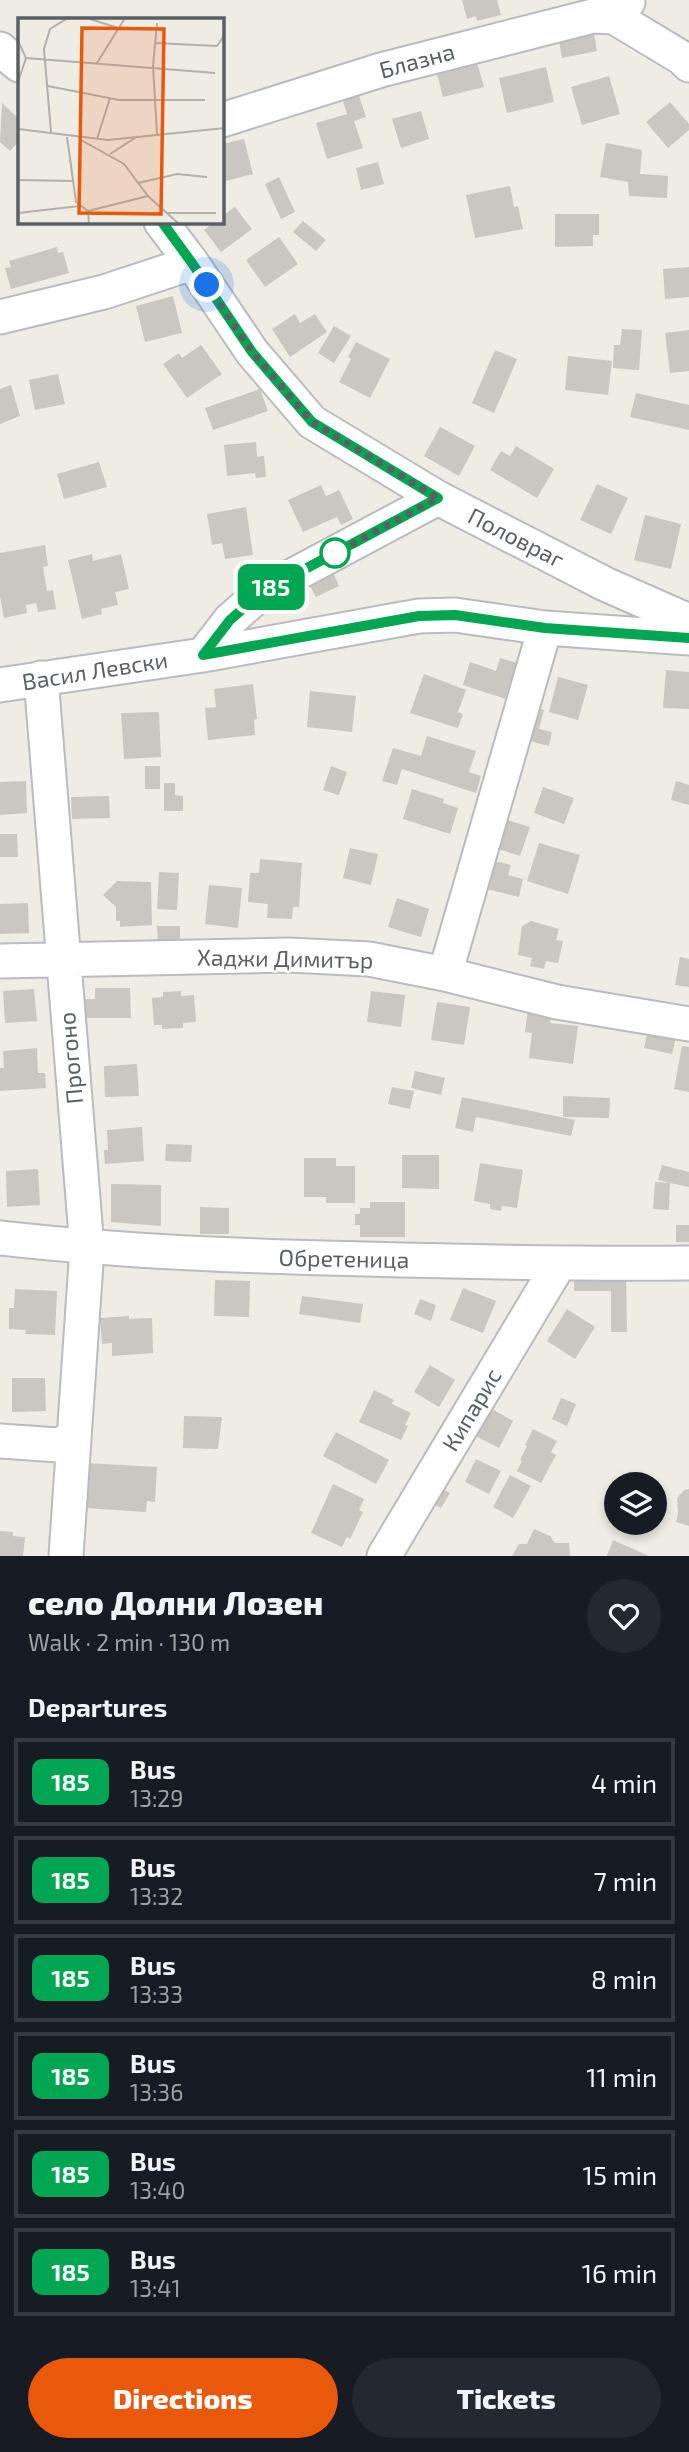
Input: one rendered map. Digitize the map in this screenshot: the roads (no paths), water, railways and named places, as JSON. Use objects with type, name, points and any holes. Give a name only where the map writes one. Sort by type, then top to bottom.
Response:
[{"type":"street","points":[[621,9],[687,60]]},
{"type":"street","name":"Блазна","points":[[224,119],[381,70],[621,9]]},
{"type":"street","points":[[0,49],[18,64]]},
{"type":"street","name":"Половраг","points":[[163,224],[252,352],[312,422],[438,498],[605,584],[689,621]]},
{"type":"street","points":[[0,317],[104,292],[192,263]]},
{"type":"street","points":[[203,655],[230,620],[262,592],[438,498]]},
{"type":"street","name":"Васил Левски","points":[[0,685],[203,655],[419,616],[455,615],[545,628],[689,638]]},
{"type":"street","points":[[445,974],[545,628]]},
{"type":"street","name":"Прогоно","points":[[41,678],[87,1248],[66,1556]]},
{"type":"street","name":"Хаджи Димитър","points":[[0,961],[289,955],[369,959],[445,974],[557,1002],[689,1024]]},
{"type":"street","name":"Обретеница","points":[[0,1238],[87,1248],[192,1255],[559,1264],[689,1263]]},
{"type":"street","name":"Кипарис","points":[[384,1556],[559,1264]]},
{"type":"street","points":[[0,1441],[58,1445],[74,1438]]}]
